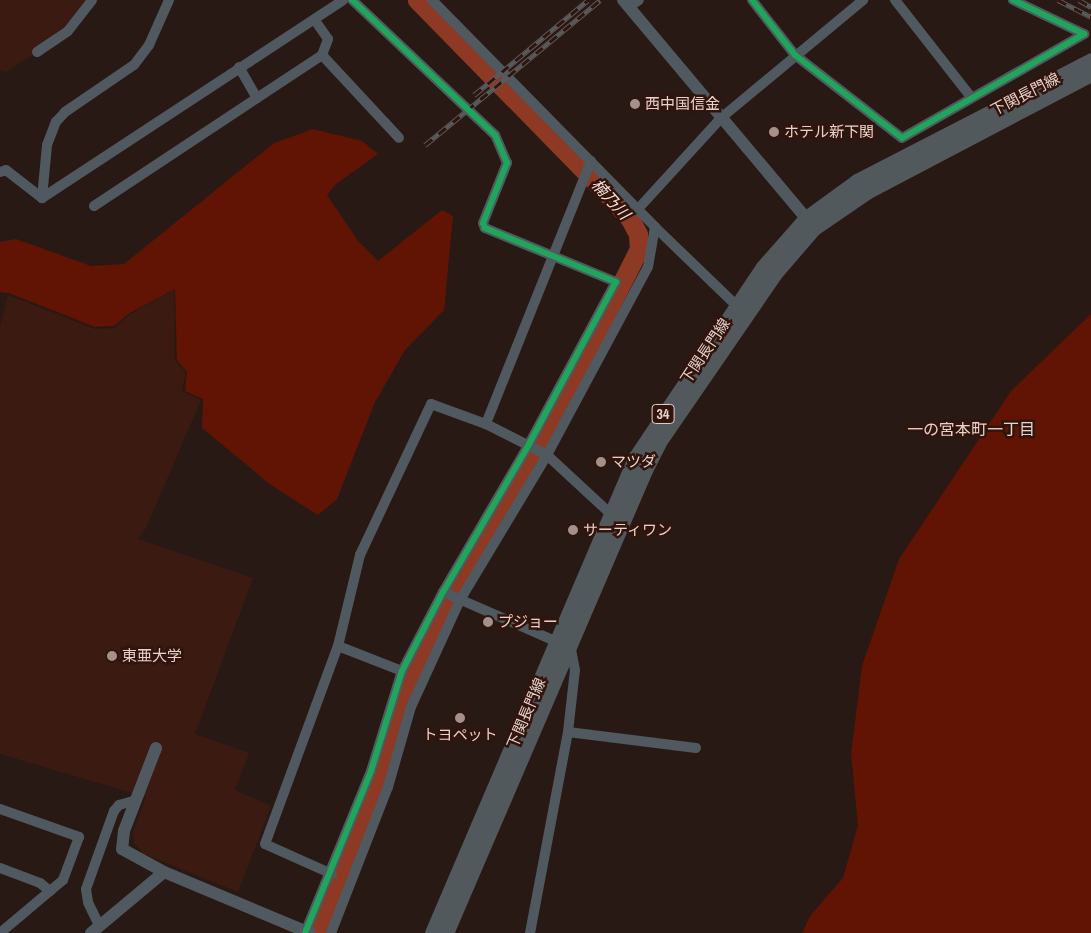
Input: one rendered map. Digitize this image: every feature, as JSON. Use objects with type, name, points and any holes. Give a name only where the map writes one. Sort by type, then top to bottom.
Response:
[{"type":"main road","name":"下関長門線","points":[[446,933],[616,518],[659,442],[741,310],[775,273],[810,223],[857,181],[1091,60]]},
{"type":"main road","name":"下関長門線","points":[[810,223],[1091,74]]},
{"type":"main road","name":"下関長門線","points":[[432,933],[564,643]]},
{"type":"street","points":[[37,52],[68,31],[92,0]]},
{"type":"street","points":[[42,198],[47,145],[56,122],[65,112],[134,65],[149,46],[169,0]]},
{"type":"street","points":[[42,198],[343,0]]},
{"type":"street","points":[[156,748],[124,831],[122,849],[164,872],[307,932],[332,874],[371,771],[402,671],[443,592],[529,444],[616,282],[553,254],[485,228],[483,223],[507,163],[495,135],[352,0]]},
{"type":"street","points":[[432,0],[655,227],[741,310]]},
{"type":"street","points":[[752,0],[795,55],[902,138],[1084,34],[1013,0]]},
{"type":"street","points":[[638,209],[721,118],[863,0]]},
{"type":"street","points":[[895,0],[971,97]]},
{"type":"street","points":[[630,2],[721,118],[810,223]]},
{"type":"street","points":[[94,206],[322,55],[328,39],[314,19]]},
{"type":"street","points":[[322,55],[399,138]]},
{"type":"street","points":[[239,67],[257,98]]},
{"type":"street","points":[[486,424],[590,161]]},
{"type":"street","points":[[0,172],[6,170],[42,198]]},
{"type":"street","points":[[330,933],[388,787],[411,707],[460,600],[547,455],[648,267],[655,227]]},
{"type":"street","points":[[332,874],[265,844],[338,646],[360,556],[431,404],[486,424],[529,444],[547,455],[616,518]]},
{"type":"street","points":[[443,592],[564,643],[575,670],[568,732],[530,933]]},
{"type":"street","points":[[338,646],[402,671]]},
{"type":"street","points":[[568,732],[696,748]]},
{"type":"street","points":[[136,800],[118,805],[114,811],[86,889],[94,931],[164,872]]},
{"type":"street","points":[[0,809],[79,837],[63,880],[12,929],[0,933]]},
{"type":"street","points":[[0,868],[40,883],[50,891]]},
{"type":"shaded area","points":[[0,0],[92,0],[68,31],[6,72],[0,70]]},
{"type":"shaded area","points":[[313,129],[362,141],[378,154],[336,184],[327,195],[358,241],[378,261],[442,210],[453,216],[444,310],[405,350],[375,402],[337,499],[318,515],[271,485],[202,428],[203,399],[185,391],[187,372],[177,360],[175,289],[128,314],[114,326],[95,327],[9,293],[0,292],[0,242],[16,239],[91,266],[124,264],[274,143]]},
{"type":"shaded area","name":"東亜大学","points":[[174,290],[175,361],[186,372],[182,391],[201,400],[146,528],[138,539],[253,578],[195,734],[249,753],[235,790],[271,806],[238,892],[144,854],[134,843],[133,832],[146,797],[0,754],[0,327],[8,295],[95,329],[115,328],[129,315]]},
{"type":"shaded area","points":[[1091,314],[1091,933],[802,933],[810,916],[843,878],[858,825],[851,754],[862,666],[899,559],[1011,391]]},
{"type":"waterway","name":"楠乃川","points":[[317,933],[386,759],[395,722],[418,660],[541,442],[639,249],[638,234],[630,219],[417,0]]},
{"type":"railway","points":[[474,95],[588,0]]},
{"type":"railway","points":[[425,145],[600,0]]},
{"type":"railway","points":[[1058,0],[1091,17]]},
{"type":"railway","points":[[1079,0],[1091,7]]},
{"type":"cycle path","points":[[305,933],[371,771],[402,671],[443,592],[529,444],[616,282],[485,228],[483,223],[507,163],[495,135],[352,0]]},
{"type":"cycle path","points":[[752,0],[795,55],[902,138],[1084,34],[1013,0]]},
{"type":"place","name":"西中国信金","points":[[635,104]]},
{"type":"place","name":"ホテル新下関","points":[[774,132]]},
{"type":"place","name":"マツダ","points":[[601,462]]},
{"type":"place","name":"サーティワン","points":[[573,530]]},
{"type":"place","name":"プジョー","points":[[488,622]]},
{"type":"place","name":"東亜大学","points":[[112,656]]},
{"type":"place","name":"トヨペット","points":[[460,718]]},
{"type":"district","name":"一の宮本町一丁目","points":[[971,429]]}]
